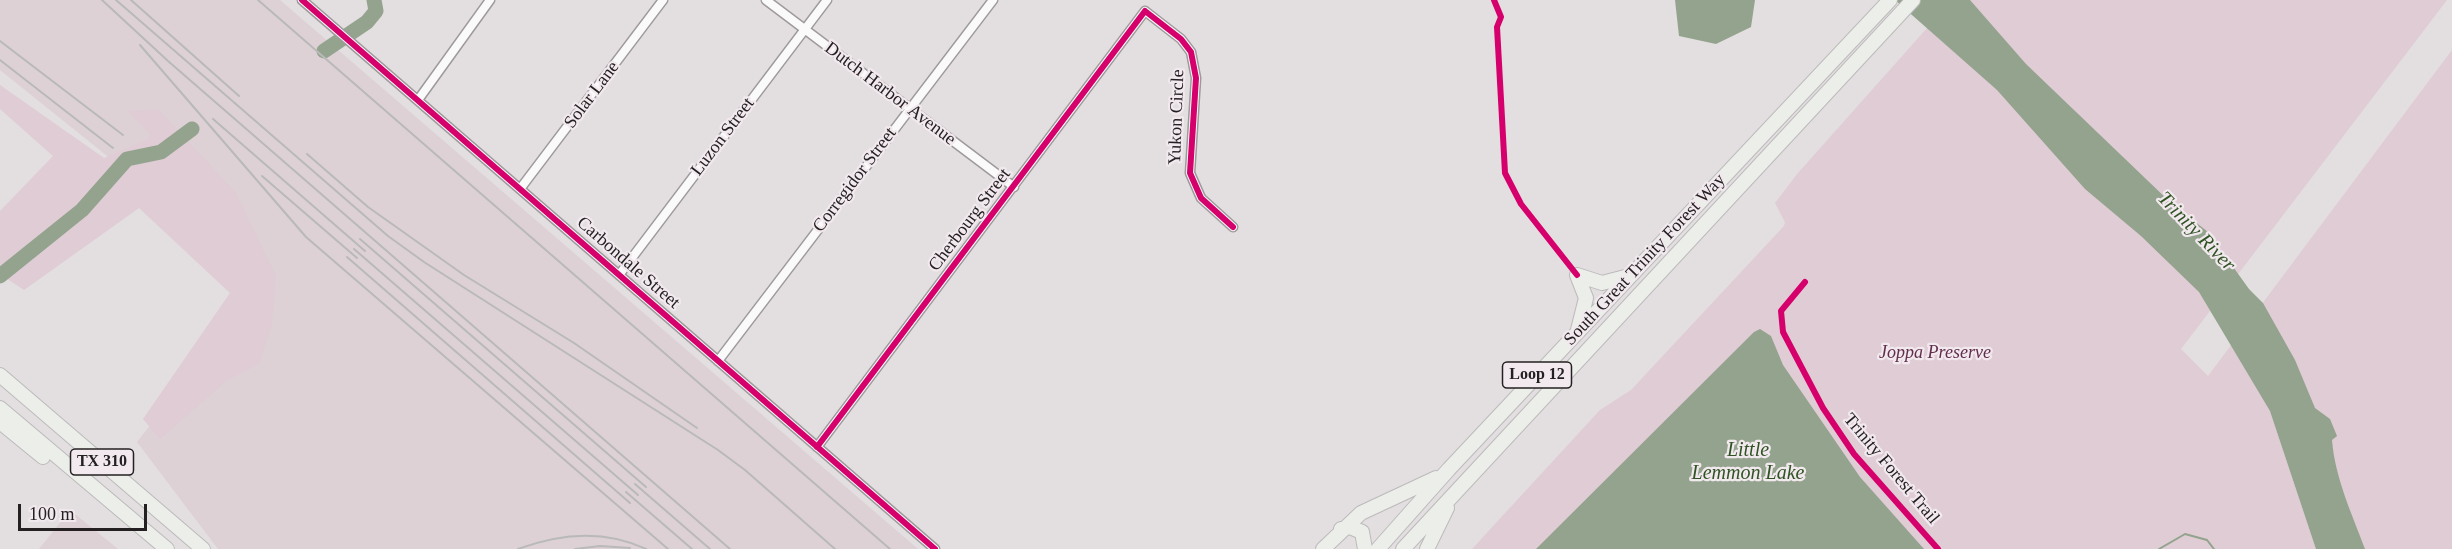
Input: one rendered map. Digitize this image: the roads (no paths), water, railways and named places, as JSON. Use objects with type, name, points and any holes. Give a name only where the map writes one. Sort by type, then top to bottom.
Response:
[{"type":"main road","name":"South Great Trinity Forest Way","points":[[1378,549],[1449,469],[1890,0]]},
{"type":"main road","name":"South Great Trinity Forest Way","points":[[1403,549],[1575,361],[1913,0]]},
{"type":"main road","points":[[1577,333],[1586,298],[1577,275],[1602,283],[1633,274]]},
{"type":"main road","points":[[1575,361],[1590,333],[1604,317],[1606,308],[1604,303]]},
{"type":"main road","name":"TX 310","points":[[0,375],[203,549]]},
{"type":"main road","name":"TX 310","points":[[0,408],[164,547]]},
{"type":"main road","points":[[0,422],[146,540],[164,547]]},
{"type":"main road","points":[[1323,549],[1360,513],[1410,492],[1449,469]]},
{"type":"main road","points":[[1427,549],[1456,492]]},
{"type":"main road","points":[[1341,529],[1350,527],[1362,532],[1365,549]]},
{"type":"street","name":"Carbondale Street","points":[[302,0],[935,549]]},
{"type":"street","points":[[417,100],[490,0]]},
{"type":"street","name":"Solar Lane","points":[[520,189],[663,0]]},
{"type":"street","name":"Dutch Harbor Avenue","points":[[766,0],[1014,187]]},
{"type":"street","name":"Luzon Street","points":[[619,274],[827,0]]},
{"type":"street","name":"Corregidor Street","points":[[718,361],[993,0]]},
{"type":"street","name":"Cherbourg Street","points":[[817,447],[1145,11]]},
{"type":"street","name":"Yukon Circle","points":[[1145,11],[1181,39],[1191,52],[1196,78],[1191,179],[1201,198],[1233,227]]},
{"type":"water","points":[[1675,0],[1755,0],[1751,27],[1716,44],[1679,36]]},
{"type":"water","name":"Trinity River","points":[[1895,0],[1970,0],[2026,64],[2170,202],[2208,232],[2249,289],[2263,303],[2295,360],[2315,408],[2330,419],[2337,436],[2332,440],[2337,468],[2365,549],[2316,549],[2270,411],[2199,292],[2141,236],[2085,189],[1997,90]]},
{"type":"water","name":"Little Lemmon Lake","points":[[1760,329],[1771,336],[1783,365],[1860,477],[1924,549],[1536,549],[1754,332]]},
{"type":"waterway","points":[[324,51],[367,22],[376,11],[374,0]]},
{"type":"waterway","points":[[0,276],[82,210],[127,159],[161,152],[192,129]]},
{"type":"waterway","points":[[2159,549],[2185,534],[2207,540],[2214,549]]},
{"type":"railway","points":[[102,0],[168,61],[730,549]]},
{"type":"railway","points":[[116,0],[388,236],[424,262],[718,450],[745,470],[835,549]]},
{"type":"railway","points":[[131,0],[239,96]]},
{"type":"railway","points":[[258,0],[890,549]]},
{"type":"railway","points":[[0,41],[123,135]]},
{"type":"railway","points":[[140,45],[306,237],[668,549]]},
{"type":"railway","points":[[0,60],[113,148]]},
{"type":"railway","points":[[213,119],[365,251]]},
{"type":"railway","points":[[307,154],[368,207],[464,275],[574,343],[697,428]]},
{"type":"railway","points":[[262,176],[357,258]]},
{"type":"railway","points":[[360,239],[646,487]]},
{"type":"railway","points":[[354,249],[638,495]]},
{"type":"railway","points":[[347,257],[630,503]]},
{"type":"railway","points":[[635,484],[710,549]]},
{"type":"railway","points":[[626,492],[692,549]]},
{"type":"railway","points":[[518,549],[550,539],[582,536],[614,538],[646,549]]},
{"type":"railway","points":[[575,549],[600,546],[630,548]]},
{"type":"park label","name":"Joppa Preserve","points":[[1935,353]]}]
